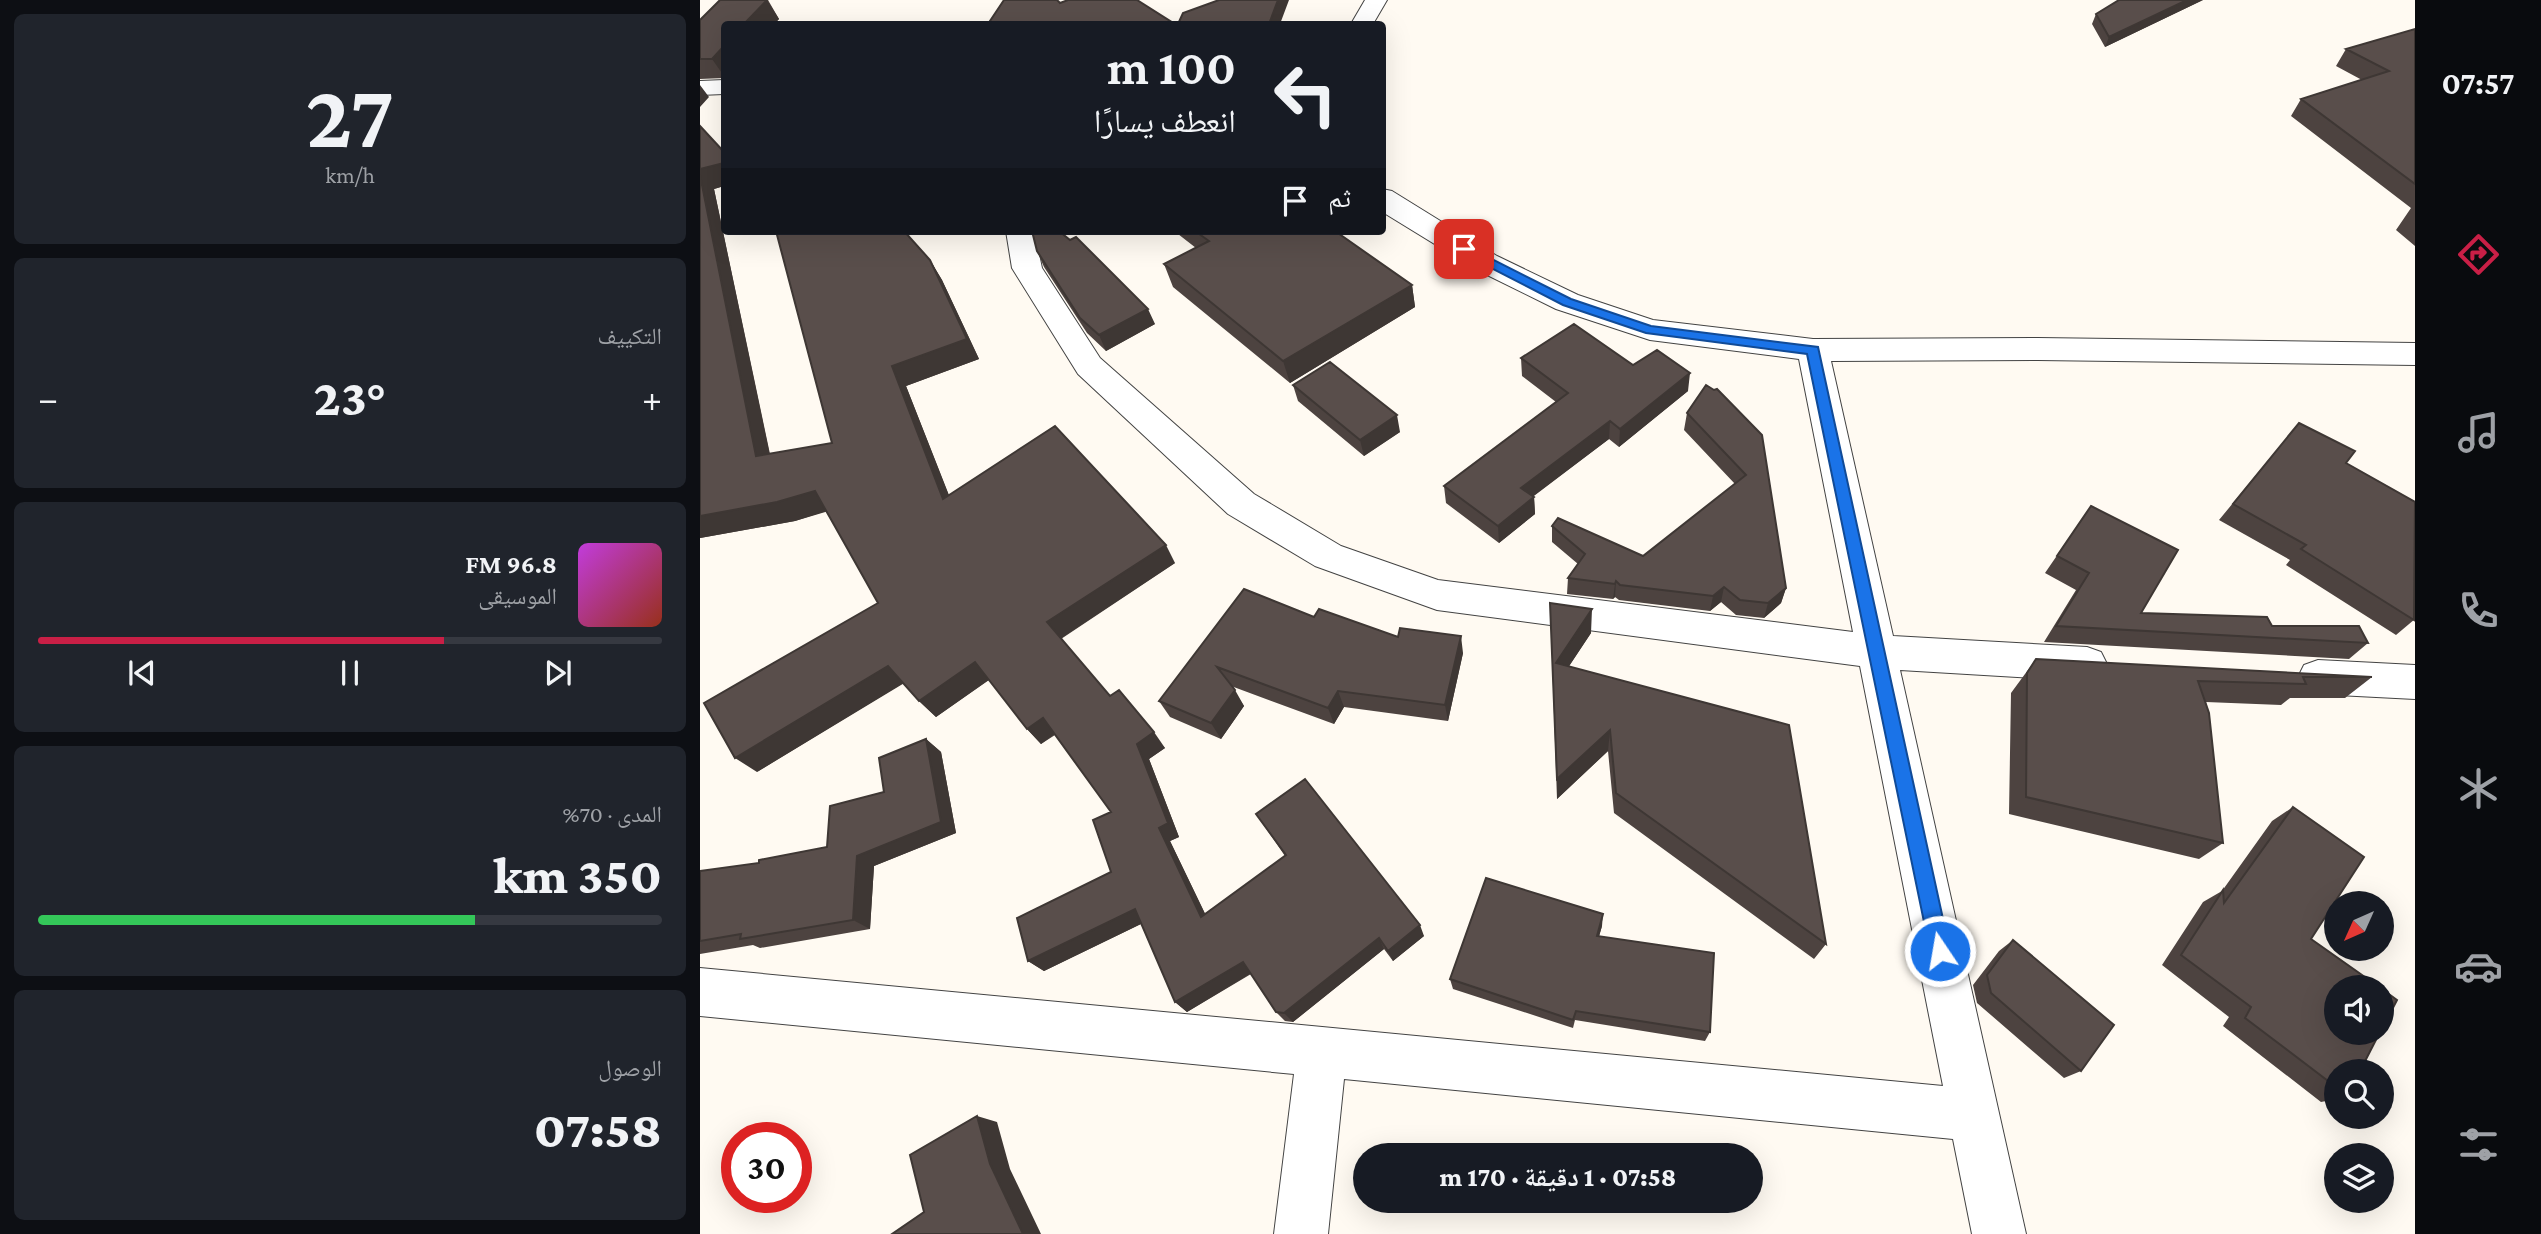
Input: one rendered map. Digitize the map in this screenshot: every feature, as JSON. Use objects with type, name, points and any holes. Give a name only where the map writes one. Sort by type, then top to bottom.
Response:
[{"type":"street","points":[[1364,21],[1376,0]]},
{"type":"street","points":[[700,88],[721,87]]},
{"type":"street","points":[[1386,201],[1487,263],[1567,302],[1650,330],[1813,350],[2038,349],[2415,354]]},
{"type":"street","points":[[1021,235],[1027,268],[1089,366],[1241,504],[1328,556],[1437,595],[1877,652],[2126,666]]},
{"type":"street","points":[[1813,350],[1999,1234]]},
{"type":"street","points":[[2277,674],[2415,682]]},
{"type":"street","points":[[700,992],[1974,1115]]},
{"type":"street","points":[[1301,1234],[1322,1051]]},
{"type":"building","points":[[720,0],[767,0],[747,21],[721,21],[721,49],[712,59],[700,59],[700,20]]},
{"type":"building","points":[[1004,0],[1057,0],[1060,3],[1068,0],[1137,0],[1170,21],[990,21]]},
{"type":"building","points":[[1219,0],[1278,0],[1270,21],[1179,21],[1183,13]]},
{"type":"building","points":[[2119,0],[2187,0],[2109,37],[2096,14]]},
{"type":"building","points":[[2415,29],[2415,184],[2301,99],[2389,71],[2346,49]]},
{"type":"building","points":[[700,126],[721,149],[721,164],[700,169]]},
{"type":"building","points":[[700,175],[756,456],[832,443],[777,235],[908,235],[930,260],[967,339],[892,366],[943,499],[1055,426],[1166,545],[1047,622],[1110,696],[1119,690],[1154,732],[1137,744],[1168,823],[1159,828],[1201,917],[1286,855],[1256,814],[1305,779],[1420,925],[1388,951],[1379,938],[1284,1013],[1276,1012],[1243,962],[1175,1002],[1135,909],[1028,961],[1017,918],[1111,872],[1093,820],[1111,812],[1043,718],[1027,729],[975,662],[919,701],[888,666],[735,758],[704,703],[878,603],[815,491],[777,502],[700,516]]},
{"type":"building","points":[[1033,235],[1064,235],[1070,240],[1076,237],[1148,309],[1099,335],[1080,318],[1037,251]]},
{"type":"building","points":[[1201,235],[1341,235],[1412,285],[1283,361],[1164,264],[1209,241]]},
{"type":"building","points":[[1574,324],[1633,365],[1657,350],[1690,373],[1620,429],[1610,421],[1521,488],[1534,497],[1498,526],[1444,486],[1568,393],[1521,358]]},
{"type":"building","points":[[1330,362],[1397,415],[1360,440],[1293,385]]},
{"type":"building","points":[[1706,385],[1717,389],[1762,435],[1786,588],[1768,603],[1740,600],[1724,587],[1713,596],[1620,585],[1616,581],[1615,584],[1568,578],[1585,554],[1552,526],[1558,518],[1643,556],[1746,475],[1687,413]]},
{"type":"building","points":[[2299,423],[2355,451],[2346,463],[2415,502],[2414,620],[2301,549],[2306,545],[2233,504]]},
{"type":"building","points":[[2091,506],[2178,550],[2141,613],[2267,617],[2272,626],[2359,626],[2368,643],[2056,626],[2089,573],[2057,556]]},
{"type":"building","points":[[1244,589],[1314,617],[1319,609],[1398,637],[1400,628],[1461,636],[1445,705],[1338,691],[1328,708],[1217,667],[1235,690],[1211,723],[1159,701]]},
{"type":"building","points":[[1550,603],[1592,609],[1556,663],[1789,725],[1826,944],[1616,793],[1610,730],[1557,779]]},
{"type":"building","points":[[2036,659],[2372,677],[2303,677],[2306,684],[2198,681],[2209,713],[2223,843],[2026,797],[2027,673]]},
{"type":"building","points":[[926,739],[941,822],[857,856],[853,920],[740,939],[741,934],[700,941],[700,871],[759,863],[759,860],[827,847],[830,806],[884,792],[879,758]]},
{"type":"building","points":[[2293,807],[2364,857],[2342,891],[2324,891],[2324,919],[2311,939],[2324,948],[2324,961],[2342,961],[2362,975],[2324,975],[2324,1045],[2373,1045],[2366,1059],[2324,1059],[2324,1078],[2245,1018],[2251,1007],[2181,955],[2223,890],[2224,903]]},
{"type":"building","points":[[1486,878],[1603,914],[1597,936],[1714,953],[1710,1032],[1576,1011],[1573,1020],[1450,979]]},
{"type":"building","points":[[2013,940],[2114,1025],[2081,1071],[1991,993],[1987,975]]},
{"type":"building","points":[[977,1116],[990,1164],[1023,1234],[892,1234],[924,1212],[910,1155]]},
{"type":"route","points":[[1464,249],[1567,302],[1650,330],[1813,350],[1940,951]]}]
